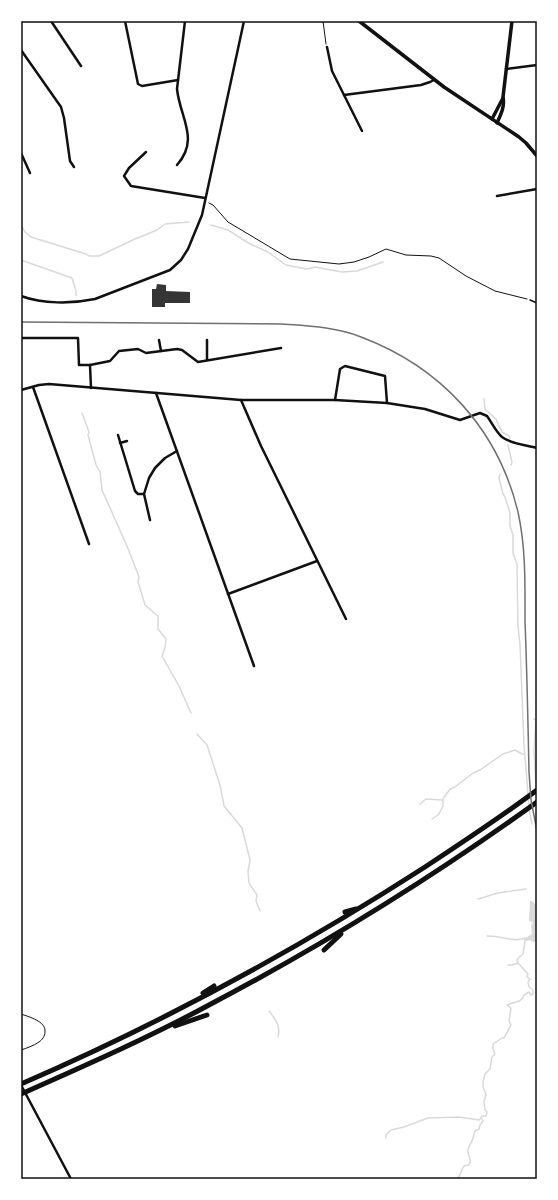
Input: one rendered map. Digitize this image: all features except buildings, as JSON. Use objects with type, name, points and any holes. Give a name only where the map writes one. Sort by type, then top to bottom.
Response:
[{"type":"highway","points":[[21,1084],[95,1050],[188,1004],[285,952],[364,906],[462,843],[537,790]]},
{"type":"highway","points":[[21,1094],[157,1032],[222,998],[349,927],[467,851],[537,802]]},
{"type":"highway","points":[[345,912],[364,906]]},
{"type":"highway","points":[[324,950],[349,927]]},
{"type":"highway","points":[[188,1004],[214,986]]},
{"type":"highway","points":[[157,1032],[207,1015]]},
{"type":"main road","points":[[359,21],[454,95],[523,140],[537,156]]},
{"type":"main road","points":[[497,123],[503,110],[512,21]]},
{"type":"main road","points":[[492,119],[504,96]]},
{"type":"street","points":[[51,21],[80,66]]},
{"type":"street","points":[[125,21],[138,84],[142,86],[178,80]]},
{"type":"street","points":[[178,165],[186,152],[189,136],[178,98],[178,80],[185,21]]},
{"type":"street","points":[[21,296],[33,300],[84,302],[164,273],[175,266],[184,256],[197,228],[204,202],[244,21]]},
{"type":"street","points":[[327,47],[332,71],[362,131]]},
{"type":"street","points":[[21,50],[61,107],[70,161],[74,167]]},
{"type":"street","points":[[506,69],[537,65]]},
{"type":"street","points":[[344,95],[421,85],[434,80]]},
{"type":"street","points":[[146,152],[129,168],[124,176],[131,186],[205,198]]},
{"type":"street","points":[[21,153],[30,173]]},
{"type":"street","points":[[497,196],[537,189]]},
{"type":"street","points":[[21,338],[78,338],[79,365],[90,365],[110,361],[119,351],[138,349],[146,353],[177,349],[182,350],[198,362],[281,348]]},
{"type":"street","points":[[159,340],[161,351]]},
{"type":"street","points":[[206,360],[207,340]]},
{"type":"street","points":[[90,365],[91,388]]},
{"type":"street","points":[[335,400],[340,369],[345,366],[385,376],[387,403]]},
{"type":"street","points":[[21,390],[43,384],[241,400],[335,400],[387,403],[425,409],[460,420],[477,414],[483,414],[487,416],[503,438],[537,448]]},
{"type":"street","points":[[33,387],[89,544]]},
{"type":"street","points":[[156,394],[254,666]]},
{"type":"street","points":[[241,400],[261,446],[346,619]]},
{"type":"street","points":[[118,435],[135,491],[138,494],[144,494]]},
{"type":"street","points":[[120,443],[127,441]]},
{"type":"street","points":[[150,520],[144,494],[149,478],[155,468],[165,458],[177,451]]},
{"type":"street","points":[[228,594],[317,561]]},
{"type":"street","points":[[21,1084],[71,1179]]},
{"type":"lane","points":[[530,300],[537,303]]},
{"type":"path","points":[[323,21],[327,47]]},
{"type":"path","points":[[204,202],[213,205],[228,222],[290,259],[339,264],[354,262],[386,249],[406,255],[431,256],[439,258],[466,276],[495,291],[530,300]]},
{"type":"path","points":[[21,1014],[42,1023],[45,1026],[45,1030],[42,1039],[21,1050]]},
{"type":"shaded area","points":[[530,901],[537,906],[537,941],[533,942],[530,940],[525,941],[524,939],[532,934],[531,926],[533,922],[529,921]]},
{"type":"waterway","points":[[21,225],[25,232],[31,237],[89,256],[99,256],[157,230],[165,224],[189,222]]},
{"type":"waterway","points":[[211,225],[228,230],[250,244],[268,252],[286,265],[307,269],[315,267],[342,272],[357,271],[383,262]]},
{"type":"waterway","points":[[21,260],[72,278],[76,296]]},
{"type":"waterway","points":[[484,399],[485,409],[496,419],[502,432],[510,438]]},
{"type":"waterway","points":[[82,413],[89,432],[88,435],[96,465],[100,472],[102,490],[139,577],[138,582],[145,605],[158,616],[158,629],[166,639],[162,656],[179,686],[191,713]]},
{"type":"waterway","points":[[508,445],[512,462],[511,465]]},
{"type":"waterway","points":[[500,474],[499,478],[503,494],[510,513],[510,526],[513,535],[513,553],[517,564],[518,627],[528,794]]},
{"type":"waterway","points":[[534,719],[536,720],[534,750],[536,788]]},
{"type":"waterway","points":[[197,734],[207,745],[220,785],[224,806],[242,828],[250,860],[248,871],[249,883],[257,895],[256,901],[260,911]]},
{"type":"waterway","points":[[432,819],[440,812],[443,806],[443,799],[450,789],[503,754],[515,750],[524,754]]},
{"type":"waterway","points":[[528,798],[529,806]]},
{"type":"waterway","points":[[420,804],[426,799],[442,800]]},
{"type":"waterway","points":[[529,810],[532,824]]},
{"type":"waterway","points":[[478,899],[498,893],[526,889]]},
{"type":"waterway","points":[[487,936],[516,940],[525,938]]},
{"type":"waterway","points":[[457,1179],[464,1166],[469,1165],[470,1160],[468,1148],[475,1131],[479,1129],[483,1121],[481,1117],[486,1116],[487,1112],[485,1110],[484,1102],[486,1094],[483,1087],[483,1082],[485,1074],[490,1069],[492,1057],[495,1054],[493,1044],[504,1038],[511,1025],[509,1021],[511,1008],[507,1005],[520,1001],[524,995],[529,992],[531,995],[533,994],[533,990],[529,987],[528,982],[530,979],[527,977],[528,974],[518,963],[517,959],[523,954],[525,941]]},
{"type":"waterway","points":[[508,965],[518,963]]},
{"type":"waterway","points":[[269,1011],[278,1026],[278,1037]]},
{"type":"waterway","points":[[386,1138],[386,1135],[391,1130],[428,1118],[459,1117],[479,1120],[481,1118]]},
{"type":"railway","points":[[21,322],[281,324],[312,326],[342,331],[361,337],[390,350],[416,365],[441,384],[462,405],[481,428],[496,454],[509,482],[518,512],[521,526],[524,566],[529,772],[531,800],[537,831]]}]
